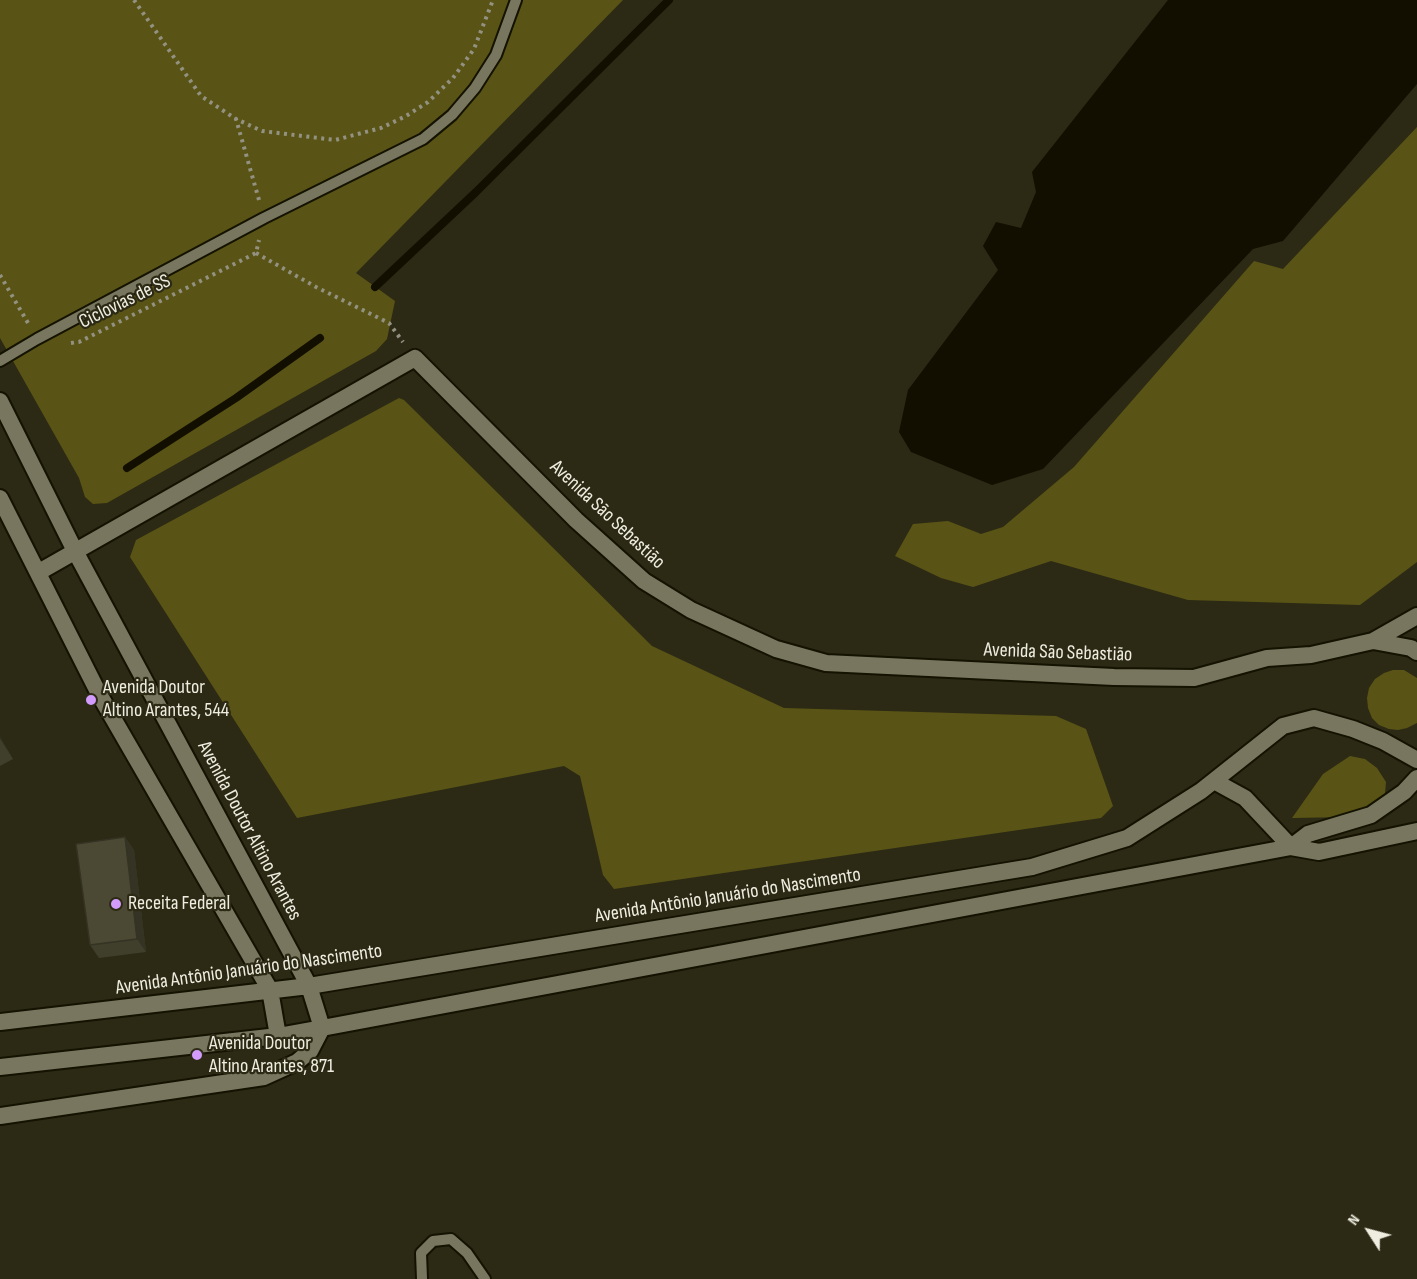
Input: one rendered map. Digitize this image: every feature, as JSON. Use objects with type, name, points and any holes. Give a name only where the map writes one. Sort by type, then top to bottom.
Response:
[{"type":"street","points":[[39,572],[415,357]]},
{"type":"street","name":"Avenida São Sebastião","points":[[415,357],[576,520],[644,581],[691,610],[776,649],[826,663],[1114,677],[1194,678],[1267,658],[1311,655],[1373,641]]},
{"type":"street","name":"Avenida Doutor Altino Arantes","points":[[0,401],[75,551],[309,986],[322,1028]]},
{"type":"street","points":[[0,498],[99,694],[270,990],[278,1036]]},
{"type":"street","points":[[1373,641],[1417,616]]},
{"type":"street","points":[[1373,641],[1411,648],[1417,652]]},
{"type":"street","name":"Avenida Antônio Januário do Nascimento","points":[[0,1022],[309,986],[1032,867],[1127,838],[1201,791],[1283,726],[1314,718],[1353,729],[1383,741],[1417,760]]},
{"type":"street","points":[[1291,848],[1308,834],[1371,815],[1404,792],[1417,777]]},
{"type":"street","points":[[1214,781],[1245,798],[1291,848]]},
{"type":"street","points":[[0,1067],[278,1036],[1291,848],[1319,852],[1417,831]]},
{"type":"street","points":[[0,1116],[264,1077],[297,1062],[310,1051],[322,1028]]},
{"type":"lane","points":[[0,362],[38,339],[264,218],[423,139],[452,115],[476,88],[496,55],[516,0]]},
{"type":"lane","points":[[422,1279],[421,1253],[433,1240],[451,1239],[467,1253],[485,1279]]},
{"type":"path","points":[[134,0],[201,96],[236,118],[262,130],[335,140],[381,128],[428,102],[453,78],[474,49],[493,0]]},
{"type":"path","points":[[236,118],[264,218],[256,253],[316,287],[389,323],[415,357]]},
{"type":"path","name":"Ciclovias de SS","points":[[38,339],[51,344],[79,342],[256,253]]},
{"type":"path","points":[[0,275],[38,339]]},
{"type":"shaded area","points":[[0,0],[623,0],[356,273],[395,301],[387,339],[376,351],[107,503],[93,504],[85,497],[79,478],[0,338]]},
{"type":"shaded area","points":[[1168,0],[1417,0],[1417,84],[1283,241],[1253,249],[1043,469],[992,485],[911,452],[899,432],[908,390],[998,270],[983,246],[996,222],[1021,228],[1036,192],[1032,172]]},
{"type":"shaded area","points":[[1417,127],[1417,562],[1360,605],[1188,600],[1051,561],[973,587],[941,578],[895,556],[913,524],[948,521],[981,534],[1003,527],[1074,467],[1254,261],[1283,269]]},
{"type":"shaded area","points":[[399,398],[404,400],[652,646],[784,708],[1056,716],[1086,729],[1113,806],[1101,818],[614,889],[603,875],[580,776],[564,766],[297,818],[130,557],[136,540]]},
{"type":"shaded area","points":[[1393,670],[1404,670],[1417,678],[1417,723],[1398,730],[1379,725],[1372,718],[1367,698],[1369,688],[1375,679]]},
{"type":"shaded area","points":[[1350,756],[1365,759],[1377,768],[1386,782],[1385,794],[1374,808],[1347,817],[1292,818],[1323,774]]},
{"type":"building","name":"Receita Federal","points":[[125,837],[137,939],[90,945],[76,844]]},
{"type":"waterway","points":[[375,287],[476,192],[669,0]]},
{"type":"waterway","points":[[127,468],[236,398],[320,338]]},
{"type":"place","name":"Avenida Doutor Altino Arantes, 544","points":[[91,700]]},
{"type":"place","name":"Receita Federal","points":[[116,904]]},
{"type":"place","name":"Avenida Doutor Altino Arantes, 871","points":[[197,1055]]}]
